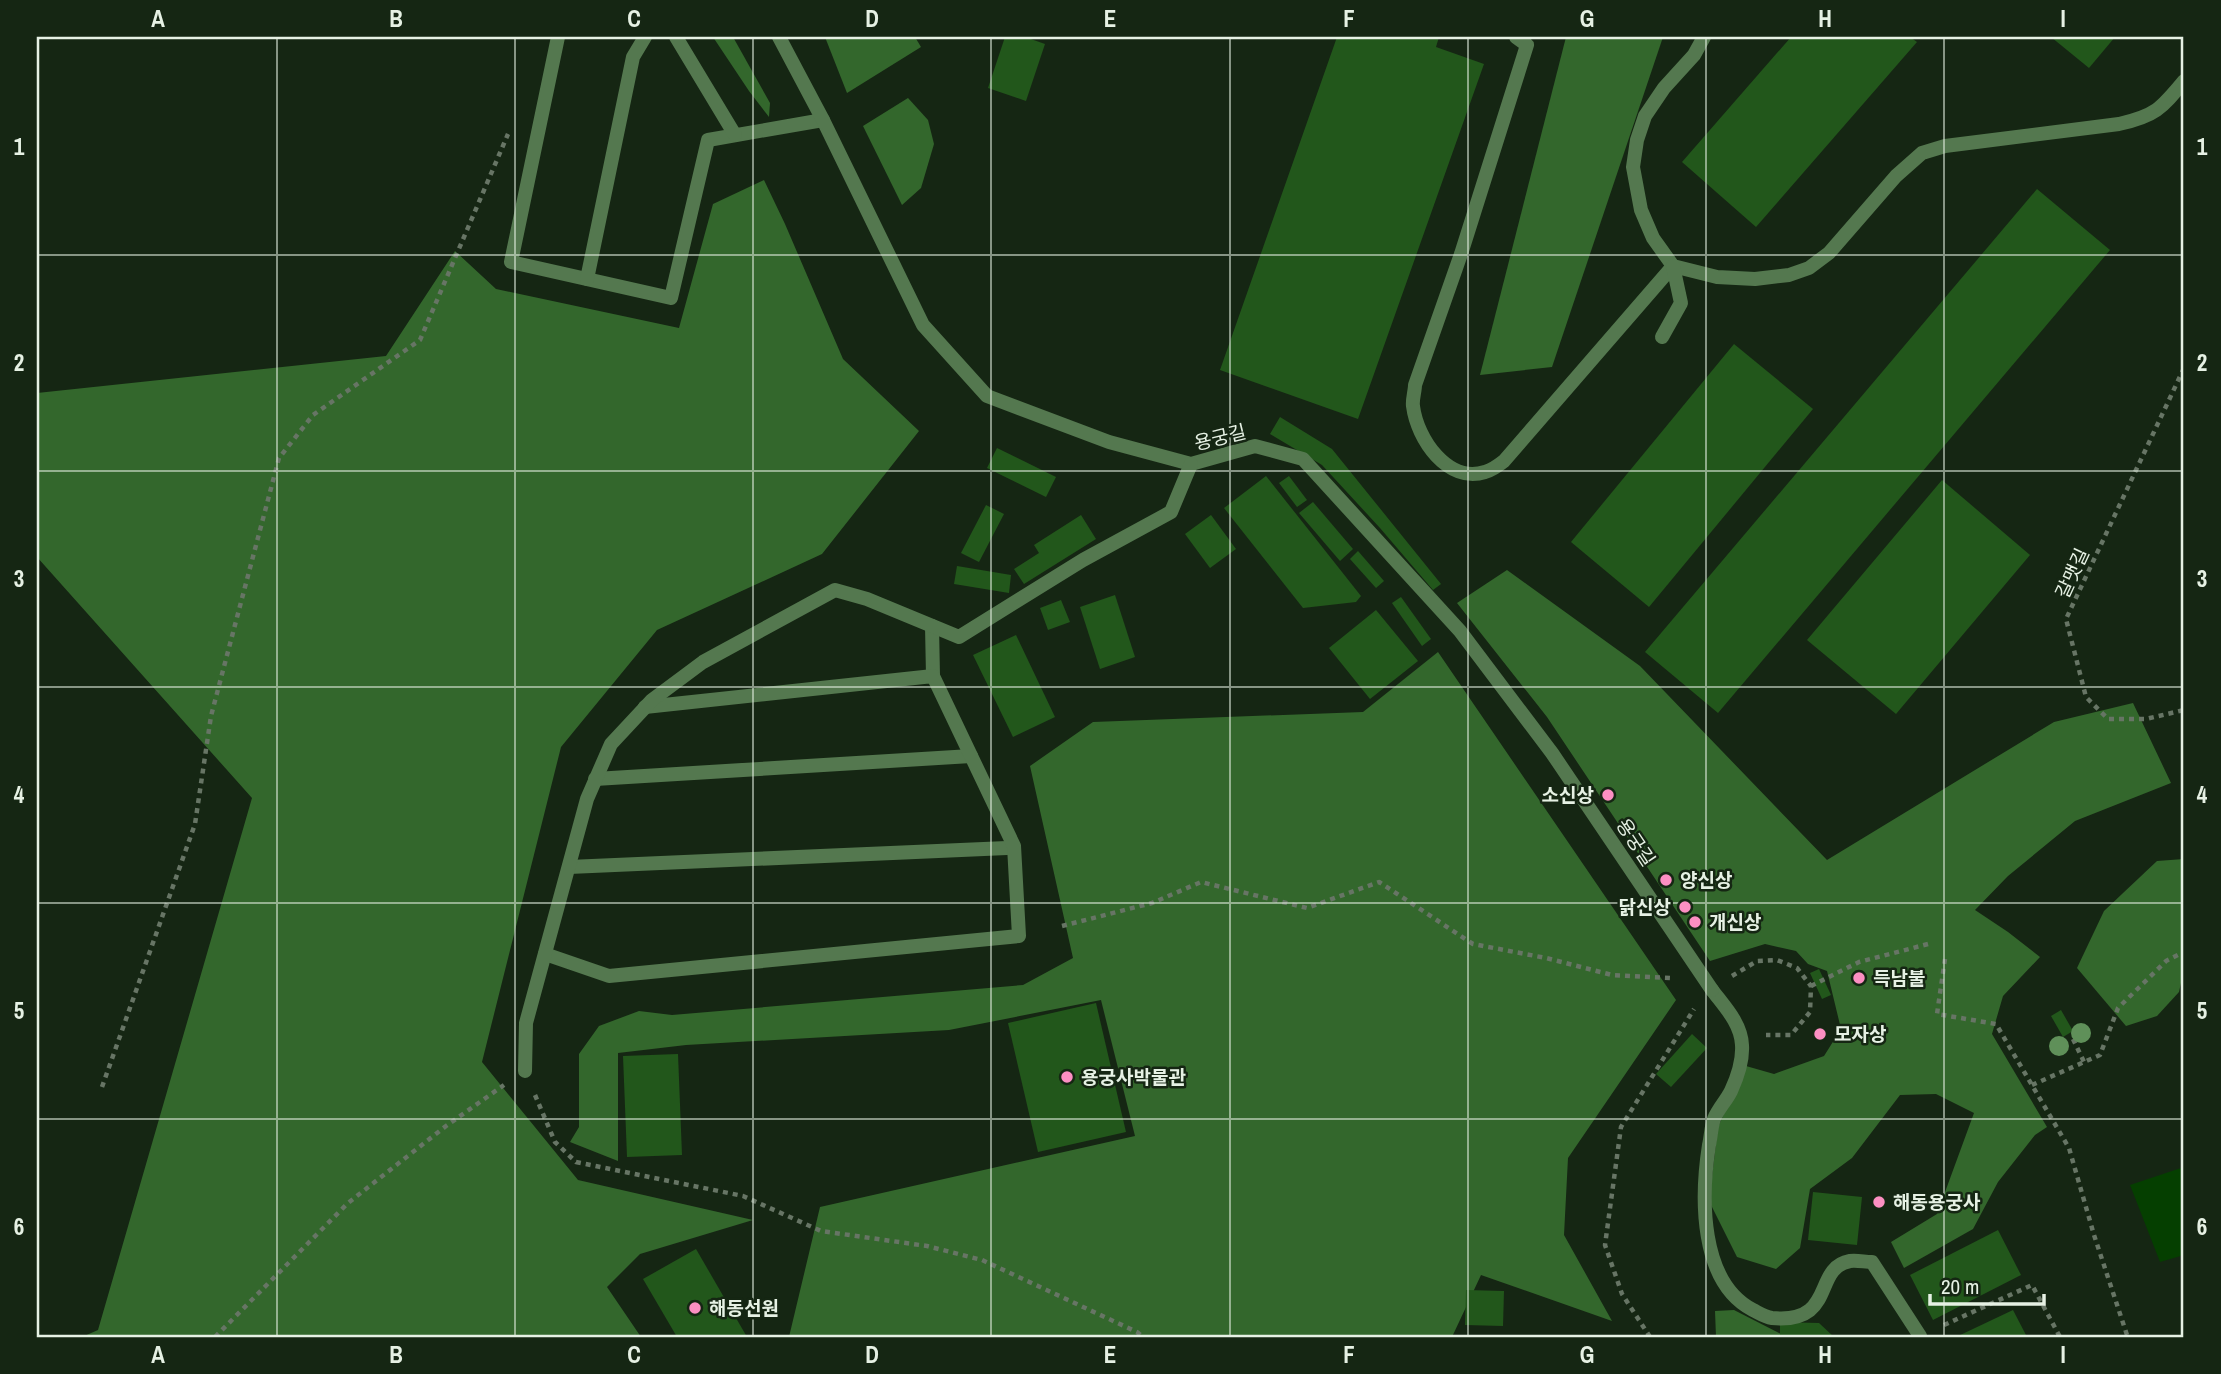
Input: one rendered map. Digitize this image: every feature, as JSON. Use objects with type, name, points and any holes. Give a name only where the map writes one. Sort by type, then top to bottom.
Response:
[{"type":"street","points":[[558,37],[511,262],[671,298],[708,140],[823,120]]},
{"type":"street","points":[[587,279],[633,57],[645,37]]},
{"type":"street","points":[[676,37],[736,135]]},
{"type":"street","name":"용궁길","points":[[779,37],[823,120],[923,325],[987,396],[1109,442],[1191,464],[1255,446],[1303,459],[1460,631],[1552,753],[1712,990]]},
{"type":"street","points":[[1516,37],[1527,45],[1461,254],[1415,384],[1413,407],[1430,450],[1447,467],[1471,474],[1486,472],[1504,461],[1673,266]]},
{"type":"street","points":[[1662,337],[1681,303],[1673,266],[1653,238],[1641,210],[1633,167],[1637,140],[1645,116],[1664,88],[1694,55],[1704,37]]},
{"type":"street","points":[[1673,266],[1717,277],[1755,279],[1789,275],[1810,268],[1829,253],[1896,176],[1922,153],[1945,146],[2119,124],[2145,118],[2163,106],[2184,81]]},
{"type":"street","points":[[525,1071],[526,1023],[587,799],[611,744],[645,707],[703,662],[835,590],[867,599],[959,637],[1083,560],[1171,512],[1191,464]]},
{"type":"street","points":[[545,954],[609,976],[1019,936],[1014,846],[933,676],[932,626]]},
{"type":"street","points":[[645,707],[933,676]]},
{"type":"street","points":[[595,779],[971,756]]},
{"type":"street","points":[[569,867],[1007,848]]},
{"type":"street","points":[[1712,990],[1737,1023],[1742,1044],[1740,1063],[1730,1092],[1714,1120],[1706,1162],[1703,1201],[1711,1252],[1723,1283],[1743,1305],[1768,1318],[1797,1318],[1816,1305],[1833,1269],[1850,1261],[1871,1262],[1920,1336]]},
{"type":"path","points":[[102,1087],[195,824],[211,716],[279,458],[313,415],[420,340],[511,127]]},
{"type":"path","name":"갈맷길","points":[[2184,368],[2066,619],[2085,697],[2108,719],[2146,719],[2184,710]]},
{"type":"path","points":[[1062,926],[1152,903],[1201,882],[1307,908],[1379,881],[1473,944],[1546,958],[1612,975],[1665,976]]},
{"type":"path","points":[[1811,986],[1859,962],[1932,943]]},
{"type":"path","points":[[2032,1085],[2100,1055],[2118,1008],[2166,961],[2184,952]]},
{"type":"path","points":[[1945,959],[1937,1014],[1996,1024],[2069,1148],[2094,1236],[2127,1335]]},
{"type":"path","points":[[1650,1337],[1622,1294],[1605,1245],[1621,1127],[1695,1007],[1712,990],[1757,961],[1777,960],[1797,968],[1811,986],[1810,1012],[1791,1035],[1760,1035],[1737,1023]]},
{"type":"path","points":[[2073,1039],[2084,1062]]},
{"type":"path","points":[[215,1337],[348,1203],[446,1126],[525,1071],[555,1142],[576,1162],[743,1196],[821,1231],[928,1246],[982,1260],[1143,1337]]},
{"type":"path","points":[[1920,1336],[2032,1285],[2060,1337]]},
{"type":"shaded area","points":[[713,37],[733,37],[770,103],[769,117],[749,91]]},
{"type":"shaded area","points":[[825,37],[915,37],[921,47],[847,93]]},
{"type":"shaded area","points":[[1566,37],[1663,37],[1552,367],[1480,375]]},
{"type":"shaded area","points":[[908,98],[928,120],[934,144],[921,188],[902,205],[863,126]]},
{"type":"shaded area","points":[[764,180],[843,359],[919,431],[822,554],[657,630],[561,747],[482,1062],[578,1180],[753,1220],[640,1254],[607,1287],[641,1337],[82,1337],[98,1330],[252,798],[37,557],[37,393],[386,356],[455,251],[496,289],[679,328],[713,204]]},
{"type":"shaded area","points":[[1507,570],[1640,666],[1827,860],[2054,722],[2133,703],[2171,783],[2075,821],[2008,876],[1975,910],[2040,957],[2003,996],[1992,1034],[2047,1127],[2035,1135],[1998,1182],[1973,1229],[1904,1268],[1891,1242],[1937,1214],[1974,1113],[1936,1094],[1900,1095],[1852,1158],[1810,1189],[1800,1248],[1776,1269],[1737,1257],[1709,1201],[1718,1127],[1746,1066],[1774,1074],[1824,1056],[1841,1029],[1827,971],[1808,964],[1796,951],[1765,944],[1710,961],[1547,717],[1457,603]]},
{"type":"shaded area","points":[[1438,652],[1676,1000],[1568,1158],[1564,1235],[1612,1321],[1481,1275],[1452,1337],[789,1337],[820,1207],[1135,1136],[1101,1000],[949,1030],[686,1045],[618,1053],[618,1161],[570,1142],[579,1127],[579,1054],[599,1026],[639,1011],[672,1015],[1023,985],[1073,958],[1030,766],[1093,722],[1363,712]]},
{"type":"shaded area","points":[[2184,859],[2184,969],[2179,992],[2157,1016],[2126,1026],[2077,968],[2104,911],[2157,861]]},
{"type":"shaded area","points":[[2184,1167],[2184,1255],[2160,1262],[2130,1185]]},
{"type":"shaded area","points":[[1734,1310],[1787,1337],[1716,1337],[1715,1311]]},
{"type":"building","points":[[1005,37],[1025,37],[1045,44],[1026,101],[988,88]]},
{"type":"building","points":[[1337,37],[1439,37],[1436,47],[1484,64],[1358,419],[1220,370]]},
{"type":"building","points":[[1791,37],[1910,37],[1917,42],[1756,227],[1682,162]]},
{"type":"building","points":[[2051,37],[2115,37],[2089,68]]},
{"type":"building","points":[[2037,189],[2110,250],[1718,713],[1645,652]]},
{"type":"building","points":[[1734,344],[1813,409],[1649,607],[1571,542]]},
{"type":"building","points":[[1280,417],[1332,449],[1441,584],[1433,590],[1322,465],[1270,434]]},
{"type":"building","points":[[997,448],[1056,477],[1046,497],[987,468]]},
{"type":"building","points":[[1266,476],[1361,596],[1356,602],[1303,608],[1224,508]]},
{"type":"building","points":[[1289,476],[1307,500],[1297,507],[1279,483]]},
{"type":"building","points":[[1942,480],[2030,555],[1896,714],[1807,640]]},
{"type":"building","points":[[1313,502],[1353,549],[1340,561],[1299,513]]},
{"type":"building","points":[[986,505],[1004,514],[979,562],[961,553]]},
{"type":"building","points":[[1081,515],[1096,539],[1024,584],[1014,569],[1039,553],[1034,545]]},
{"type":"building","points":[[1211,515],[1236,549],[1210,568],[1185,534]]},
{"type":"building","points":[[1358,551],[1384,581],[1376,588],[1350,559]]},
{"type":"building","points":[[957,566],[1011,575],[1009,593],[954,584]]},
{"type":"building","points":[[1115,595],[1135,657],[1100,669],[1080,607]]},
{"type":"building","points":[[1401,597],[1431,639],[1422,646],[1392,603]]},
{"type":"building","points":[[1061,600],[1070,622],[1048,630],[1040,608]]},
{"type":"building","points":[[1376,610],[1418,661],[1370,699],[1329,648]]},
{"type":"building","points":[[1016,635],[1055,717],[1013,737],[973,655]]},
{"type":"building","points":[[1819,969],[1831,995],[1822,999],[1810,973]]},
{"type":"building","name":"용궁사박물관","points":[[1096,1003],[1126,1132],[1038,1152],[1008,1023]]},
{"type":"building","points":[[2061,1010],[2073,1031],[2063,1037],[2051,1016]]},
{"type":"building","points":[[1692,1034],[1707,1048],[1671,1087],[1656,1074]]},
{"type":"building","points":[[678,1054],[682,1155],[627,1157],[623,1056]]},
{"type":"building","points":[[1813,1192],[1862,1197],[1857,1245],[1808,1240]]},
{"type":"building","points":[[1998,1230],[2021,1275],[1933,1320],[1910,1275]]},
{"type":"building","name":"해동선원","points":[[696,1249],[747,1337],[677,1337],[643,1279]]},
{"type":"building","points":[[1466,1290],[1504,1291],[1503,1326],[1465,1325]]},
{"type":"building","points":[[2013,1310],[2027,1337],[1956,1337]]},
{"type":"building","points":[[1780,1322],[1819,1323],[1834,1337],[1780,1337]]},
{"type":"place","name":"소신상","points":[[1608,795]]},
{"type":"place","name":"양신상","points":[[1666,880]]},
{"type":"place","name":"닭신상","points":[[1685,907]]},
{"type":"place","name":"개신상","points":[[1695,922]]},
{"type":"place","name":"득남불","points":[[1859,978]]},
{"type":"place","name":"모자상","points":[[1820,1034]]},
{"type":"place","name":"용궁사박물관","points":[[1067,1077]]},
{"type":"place","name":"해동용궁사","points":[[1879,1202]]},
{"type":"place","name":"해동선원","points":[[695,1308]]}]
